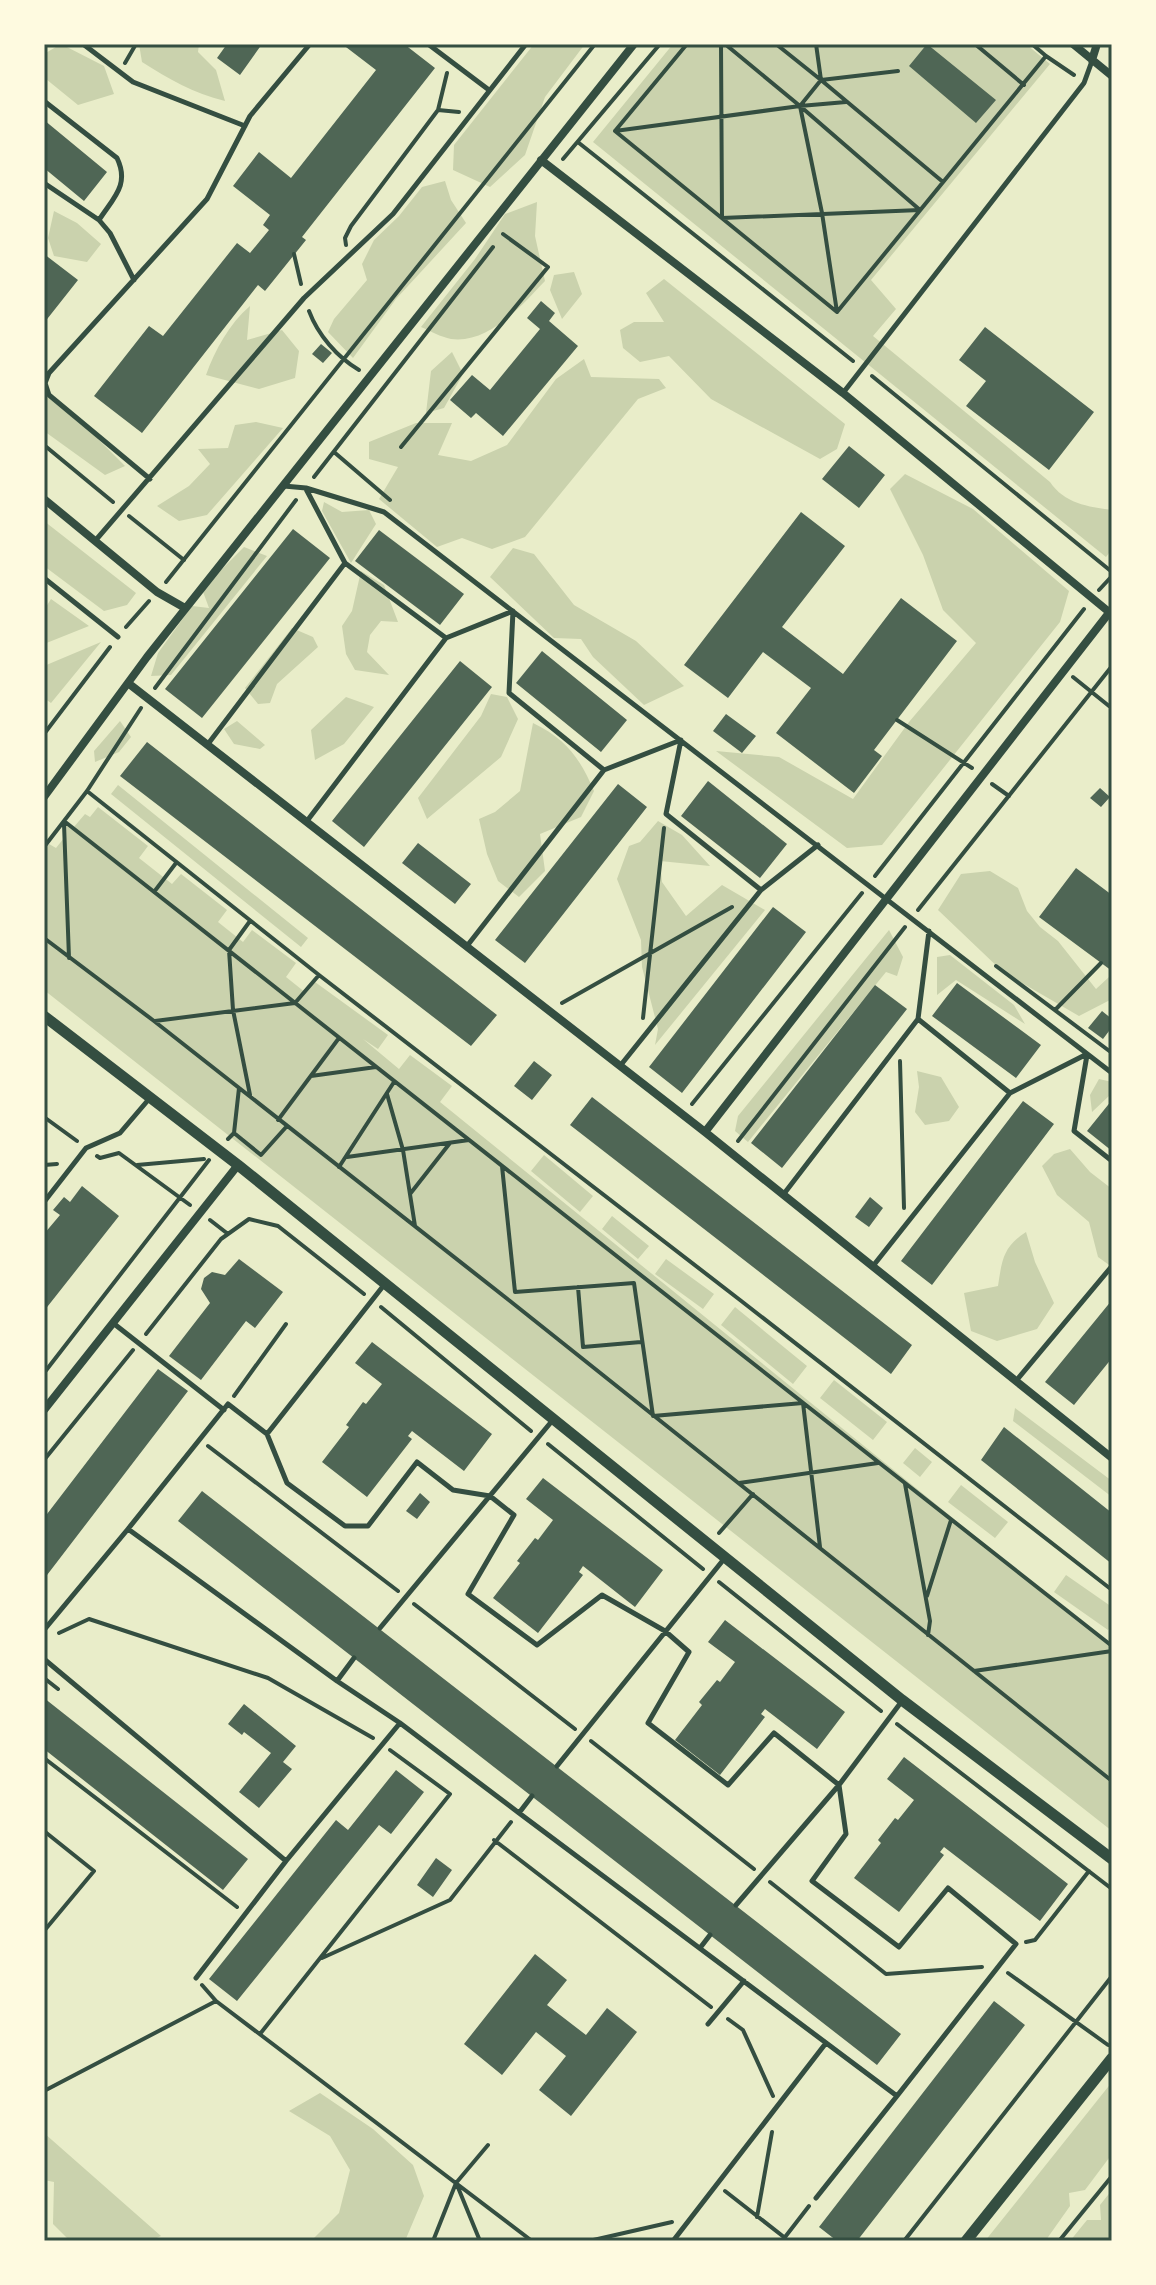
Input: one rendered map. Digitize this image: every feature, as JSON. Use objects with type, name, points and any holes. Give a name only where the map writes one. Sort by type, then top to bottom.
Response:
[{"type":"street","points":[[44,797],[185,608],[634,44]]},
{"type":"street","points":[[1073,44],[1112,76]]},
{"type":"street","points":[[1092,60],[1097,44]]},
{"type":"street","points":[[541,160],[843,393],[1111,611],[705,1132]]},
{"type":"street","points":[[44,499],[157,592],[185,608]]},
{"type":"street","points":[[128,683],[705,1132],[1112,1458]]},
{"type":"street","points":[[44,1016],[238,1165],[902,1700],[1112,1859]]},
{"type":"street","points":[[44,1410],[238,1165]]},
{"type":"street","points":[[966,2241],[1112,2058]]},
{"type":"lane","points":[[83,44],[133,82],[245,126]]},
{"type":"lane","points":[[150,479],[49,395],[45,383],[49,373],[207,199],[245,126],[310,44]]},
{"type":"lane","points":[[428,44],[489,90]]},
{"type":"lane","points":[[95,542],[304,298],[393,214],[526,44]]},
{"type":"lane","points":[[843,393],[1084,83],[1092,60]]},
{"type":"lane","points":[[44,101],[117,158],[124,171],[121,186],[99,220]]},
{"type":"lane","points":[[44,183],[99,220],[110,233],[134,280]]},
{"type":"lane","points":[[284,486],[306,488],[384,512],[1112,1073]]},
{"type":"lane","points":[[306,488],[345,563],[446,638]]},
{"type":"lane","points":[[208,744],[345,563]]},
{"type":"lane","points":[[45,579],[118,637]]},
{"type":"lane","points":[[307,821],[446,638],[513,611]]},
{"type":"lane","points":[[513,611],[509,693],[604,770]]},
{"type":"lane","points":[[467,946],[604,770],[681,740]]},
{"type":"lane","points":[[681,740],[666,814],[761,890]]},
{"type":"lane","points":[[620,1066],[761,890],[818,845]]},
{"type":"lane","points":[[783,1195],[918,1019],[929,931]]},
{"type":"lane","points":[[918,1019],[1010,1093]]},
{"type":"lane","points":[[872,1267],[1010,1093],[1087,1054]]},
{"type":"lane","points":[[1087,1054],[1074,1131],[1112,1161]]},
{"type":"lane","points":[[44,1202],[86,1148],[120,1133],[150,1098]]},
{"type":"lane","points":[[1016,1381],[1112,1266]]},
{"type":"lane","points":[[267,1434],[385,1284]]},
{"type":"lane","points":[[113,1323],[267,1434],[287,1483],[345,1526],[368,1526],[417,1462],[453,1490],[490,1496],[514,1515],[468,1594],[537,1645],[602,1595],[665,1631],[689,1652],[648,1723],[728,1785],[774,1733],[839,1785],[846,1834],[812,1881],[899,1947],[948,1888],[1016,1944],[816,2198]]},
{"type":"lane","points":[[44,1630],[226,1407]]},
{"type":"lane","points":[[380,1628],[552,1420]]},
{"type":"lane","points":[[128,1529],[400,1723],[897,2096]]},
{"type":"lane","points":[[557,1766],[724,1559]]},
{"type":"lane","points":[[337,1681],[354,1658]]},
{"type":"lane","points":[[44,1659],[286,1861]]},
{"type":"lane","points":[[736,1905],[839,1785],[902,1700]]},
{"type":"lane","points":[[196,1978],[286,1861],[400,1723]]},
{"type":"lane","points":[[519,1813],[532,1796]]},
{"type":"lane","points":[[700,1948],[710,1935]]},
{"type":"lane","points":[[708,2024],[744,1981]]},
{"type":"lane","points":[[673,2241],[826,2043]]},
{"type":"path","points":[[119,72],[136,44]]},
{"type":"path","points":[[44,734],[118,637],[185,561],[595,44]]},
{"type":"path","points":[[660,44],[579,143],[862,368],[1112,574],[683,1115]]},
{"type":"path","points":[[615,131],[687,44]]},
{"type":"path","points":[[722,218],[723,44]]},
{"type":"path","points":[[723,44],[920,210]]},
{"type":"path","points":[[776,44],[943,182]]},
{"type":"path","points":[[816,44],[821,80]]},
{"type":"path","points":[[975,44],[1024,85]]},
{"type":"path","points":[[1032,44],[1084,83]]},
{"type":"path","points":[[837,312],[1046,56]]},
{"type":"path","points":[[348,255],[345,238],[351,226],[438,110],[452,62]]},
{"type":"path","points":[[800,106],[821,80],[898,71]]},
{"type":"path","points":[[615,131],[846,102]]},
{"type":"path","points":[[800,106],[822,213],[837,312]]},
{"type":"path","points":[[438,110],[472,113]]},
{"type":"path","points":[[615,131],[837,312]]},
{"type":"path","points":[[722,218],[920,210]]},
{"type":"path","points":[[401,447],[548,267],[503,234]]},
{"type":"path","points":[[294,254],[312,319],[343,361],[384,387]]},
{"type":"path","points":[[1065,670],[1109,706]]},
{"type":"path","points":[[897,720],[964,762],[1009,796]]},
{"type":"path","points":[[87,791],[319,975],[1112,1590]]},
{"type":"path","points":[[641,1040],[666,814]]},
{"type":"path","points":[[69,958],[64,821],[1112,1649]]},
{"type":"path","points":[[154,892],[176,863]]},
{"type":"path","points":[[549,1011],[737,904]]},
{"type":"path","points":[[250,921],[229,950],[233,1010],[251,1098]]},
{"type":"path","points":[[44,938],[510,1301],[1112,1781]]},
{"type":"path","points":[[1055,1010],[1101,963]]},
{"type":"path","points":[[154,1021],[295,1003],[319,975]]},
{"type":"path","points":[[278,1120],[340,1037]]},
{"type":"path","points":[[900,1042],[905,1226]]},
{"type":"path","points":[[311,1076],[377,1067]]},
{"type":"path","points":[[339,1167],[394,1082]]},
{"type":"path","points":[[239,1088],[234,1133],[261,1155],[287,1126]]},
{"type":"path","points":[[387,1094],[403,1150],[415,1228]]},
{"type":"path","points":[[44,1117],[100,1158],[119,1153],[228,1234]]},
{"type":"path","points":[[347,1157],[469,1140]]},
{"type":"path","points":[[410,1194],[450,1143]]},
{"type":"path","points":[[44,1373],[210,1158],[135,1165]]},
{"type":"path","points":[[502,1166],[515,1292],[510,1301]]},
{"type":"path","points":[[249,1219],[278,1226],[889,1718],[1112,1889]]},
{"type":"path","points":[[515,1292],[634,1283],[641,1275]]},
{"type":"path","points":[[634,1283],[653,1416]]},
{"type":"path","points":[[578,1287],[583,1347]]},
{"type":"path","points":[[226,1407],[286,1324]]},
{"type":"path","points":[[576,1355],[583,1347],[641,1342]]},
{"type":"path","points":[[653,1416],[803,1403]]},
{"type":"path","points":[[803,1403],[820,1549]]},
{"type":"path","points":[[200,1439],[886,1974],[999,1966],[1112,2048]]},
{"type":"path","points":[[739,1483],[878,1463]]},
{"type":"path","points":[[904,1483],[930,1621],[928,1635]]},
{"type":"path","points":[[698,1565],[708,1546],[753,1494]]},
{"type":"path","points":[[926,1598],[951,1520]]},
{"type":"path","points":[[55,1635],[89,1619],[268,1678],[382,1743],[450,1794],[260,2034]]},
{"type":"path","points":[[974,1671],[1112,1649]]},
{"type":"path","points":[[44,1758],[246,1913]]},
{"type":"path","points":[[320,1959],[450,1900],[494,1840],[519,1813]]},
{"type":"path","points":[[44,1831],[94,1871],[44,1931]]},
{"type":"path","points":[[494,1840],[743,2030],[777,2106],[757,2217]]},
{"type":"path","points":[[1016,1944],[1035,1940],[1089,1871]]},
{"type":"path","points":[[904,2241],[1112,1976]]},
{"type":"path","points":[[196,1978],[216,2001],[532,2241]]},
{"type":"path","points":[[44,2091],[216,2001]]},
{"type":"path","points":[[433,2241],[456,2183],[488,2145]]},
{"type":"path","points":[[1059,2241],[1112,2176]]},
{"type":"path","points":[[456,2183],[480,2241]]},
{"type":"path","points":[[717,2184],[785,2240],[816,2198]]},
{"type":"path","points":[[589,2241],[691,2218]]},
{"type":"green space","points":[[61,44],[104,66],[114,94],[78,105],[46,79],[44,54]]},
{"type":"green space","points":[[139,44],[199,44],[198,52],[216,70],[225,101],[182,85],[142,62]]},
{"type":"green space","points":[[534,44],[585,44],[545,97],[525,155],[490,187],[453,170],[454,145]]},
{"type":"green space","points":[[673,44],[1026,44],[1050,64],[871,280],[896,309],[873,336],[1062,495],[1086,505],[1112,510],[1112,549],[1106,557],[593,142]]},
{"type":"green space","points":[[445,181],[451,200],[466,223],[396,299],[353,358],[328,332],[334,319],[367,280],[362,264],[374,240],[399,216],[422,187]]},
{"type":"green space","points":[[537,202],[535,236],[545,281],[503,321],[478,336],[451,339],[421,327],[475,259],[505,214]]},
{"type":"green space","points":[[54,211],[77,223],[101,244],[87,262],[54,256],[48,238]]},
{"type":"green space","points":[[574,272],[582,294],[562,319],[550,290],[554,275]]},
{"type":"green space","points":[[664,279],[845,424],[837,449],[820,459],[711,399],[669,356],[640,362],[623,348],[620,330],[634,322],[664,322],[646,293]]},
{"type":"green space","points":[[250,306],[247,340],[282,330],[299,351],[295,378],[259,389],[206,375],[224,338]]},
{"type":"green space","points":[[452,352],[463,374],[444,408],[426,413],[431,371]]},
{"type":"green space","points":[[584,359],[591,377],[659,379],[666,388],[638,399],[525,537],[492,549],[462,538],[437,547],[379,499],[398,467],[369,459],[369,442],[416,423],[452,423],[438,455],[471,461],[507,445],[556,379]]},
{"type":"green space","points":[[44,394],[95,436],[125,466],[105,475],[44,431]]},
{"type":"green space","points":[[256,422],[283,428],[207,515],[179,521],[157,506],[189,486],[210,464],[198,449],[228,448],[235,425]]},
{"type":"green space","points":[[905,474],[973,509],[1069,591],[1060,622],[882,845],[847,848],[716,751],[779,757],[853,799],[909,722],[976,643],[943,610],[923,555],[890,489]]},
{"type":"green space","points":[[324,502],[342,512],[369,510],[376,524],[351,563],[322,511]]},
{"type":"green space","points":[[44,521],[136,593],[127,605],[104,611],[44,566]]},
{"type":"green space","points":[[244,547],[267,556],[171,675],[151,676],[158,653],[192,606],[209,608],[202,589]]},
{"type":"green space","points":[[513,548],[534,554],[574,605],[636,641],[684,686],[644,705],[593,657],[581,639],[554,638],[490,577]]},
{"type":"green space","points":[[361,571],[384,585],[398,622],[381,621],[370,635],[367,652],[389,675],[355,670],[346,654],[342,626],[352,611]]},
{"type":"green space","points":[[51,599],[89,626],[44,644],[44,610]]},
{"type":"green space","points":[[292,628],[313,637],[318,647],[277,684],[270,703],[258,704],[245,688]]},
{"type":"green space","points":[[101,642],[51,703],[44,698],[44,666]]},
{"type":"green space","points":[[491,694],[507,697],[518,719],[501,757],[427,819],[418,798],[481,716]]},
{"type":"green space","points":[[346,697],[374,707],[344,744],[315,760],[311,730]]},
{"type":"green space","points":[[120,721],[131,737],[119,752],[95,762],[94,751]]},
{"type":"green space","points":[[237,721],[265,745],[260,749],[234,744],[224,729]]},
{"type":"green space","points":[[533,723],[571,751],[594,791],[581,817],[540,834],[545,871],[519,897],[498,881],[487,854],[479,819],[495,812],[520,791]]},
{"type":"green space","points":[[118,785],[308,938],[301,947],[111,794]]},
{"type":"green space","points":[[98,807],[148,846],[139,858],[172,884],[181,874],[227,910],[218,922],[243,942],[252,930],[296,963],[286,977],[306,993],[315,982],[388,1035],[378,1049],[363,1039],[399,1069],[410,1055],[452,1086],[440,1102],[1112,1647],[1112,1831],[44,990],[44,851],[49,844],[56,848],[64,838],[64,821],[73,828],[85,814],[90,817]]},
{"type":"green space","points":[[658,821],[682,835],[710,866],[660,861],[662,882],[686,916],[722,885],[765,910],[655,1045],[658,1029],[642,967],[641,940],[617,879],[629,846],[640,842]]},
{"type":"green space","points":[[990,871],[1018,888],[1027,911],[1040,927],[1058,941],[1096,989],[1109,977],[1112,979],[1112,1002],[1110,1000],[1079,1016],[1003,972],[938,910],[961,874]]},
{"type":"green space","points":[[889,930],[903,957],[897,976],[886,972],[748,1142],[735,1131],[738,1116]]},
{"type":"green space","points":[[950,955],[1014,1005],[1025,1024],[956,980],[937,995],[937,957]]},
{"type":"green space","points":[[917,1071],[941,1077],[959,1107],[949,1121],[925,1125],[915,1112],[919,1087]]},
{"type":"green space","points":[[1099,1079],[1112,1082],[1112,1096],[1092,1112],[1090,1095]]},
{"type":"green space","points":[[1070,1149],[1090,1172],[1112,1189],[1112,1267],[1098,1257],[1089,1222],[1057,1195],[1042,1166],[1054,1154]]},
{"type":"green space","points":[[544,1155],[593,1196],[580,1212],[531,1171]]},
{"type":"green space","points":[[612,1216],[649,1246],[638,1259],[602,1229]]},
{"type":"green space","points":[[1026,1232],[1035,1262],[1054,1303],[1037,1329],[997,1341],[971,1331],[964,1293],[998,1286],[1005,1255],[1012,1243]]},
{"type":"green space","points":[[666,1259],[714,1294],[703,1309],[655,1274]]},
{"type":"green space","points":[[735,1307],[807,1366],[793,1384],[721,1325]]},
{"type":"green space","points":[[834,1380],[887,1422],[873,1440],[820,1398]]},
{"type":"green space","points":[[1015,1408],[1112,1481],[1112,1497],[1013,1421]]},
{"type":"green space","points":[[915,1448],[932,1462],[920,1477],[903,1463]]},
{"type":"green space","points":[[961,1485],[1008,1522],[995,1538],[948,1502]]},
{"type":"green space","points":[[1066,1575],[1112,1607],[1112,1624],[1108,1630],[1054,1592]]},
{"type":"green space","points":[[1112,2082],[1112,2143],[1109,2158],[1085,2190],[1069,2193],[1070,2206],[1046,2240],[985,2241]]},
{"type":"green space","points":[[320,2093],[373,2129],[413,2165],[424,2196],[405,2241],[311,2241],[339,2213],[350,2170],[330,2136],[289,2111]]},
{"type":"green space","points":[[44,2133],[161,2236],[150,2241],[70,2241],[53,2224],[54,2182],[44,2180]]},
{"type":"green space","points":[[1112,2190],[1112,2241],[1070,2241],[1087,2220],[1101,2220],[1100,2205]]},
{"type":"building","points":[[227,44],[262,44],[240,75],[217,58]]},
{"type":"building","points":[[342,44],[404,44],[435,68],[302,237],[306,240],[265,291],[258,285],[142,433],[94,396],[149,326],[163,336],[237,243],[250,253],[269,230],[263,225],[270,215],[233,186],[259,152],[291,178],[376,70]]},
{"type":"building","points":[[927,44],[996,100],[976,123],[909,66]]},
{"type":"building","points":[[44,120],[107,172],[84,201],[44,168]]},
{"type":"building","points":[[44,254],[78,280],[44,323]]},
{"type":"building","points":[[541,301],[555,313],[549,321],[578,346],[503,436],[476,413],[471,418],[450,400],[472,375],[490,390],[540,329],[527,318]]},
{"type":"building","points":[[985,327],[1094,412],[1049,470],[966,406],[986,381],[959,360]]},
{"type":"building","points":[[321,344],[332,353],[323,363],[312,354]]},
{"type":"building","points":[[849,446],[885,475],[859,508],[822,479]]},
{"type":"building","points":[[801,512],[845,546],[782,627],[843,674],[901,598],[957,641],[874,750],[882,756],[854,793],[776,733],[811,688],[763,652],[728,698],[684,665]]},
{"type":"building","points":[[293,529],[330,558],[202,718],[165,689]]},
{"type":"building","points":[[379,530],[464,594],[440,625],[355,561]]},
{"type":"building","points":[[542,651],[627,720],[601,752],[516,683]]},
{"type":"building","points":[[460,661],[492,687],[364,847],[332,821]]},
{"type":"building","points":[[726,714],[756,736],[742,753],[713,731]]},
{"type":"building","points":[[147,742],[497,1015],[471,1046],[120,776]]},
{"type":"building","points":[[708,781],[787,844],[760,878],[681,816]]},
{"type":"building","points":[[618,784],[647,807],[525,963],[495,940]]},
{"type":"building","points":[[1100,788],[1110,797],[1101,807],[1090,798]]},
{"type":"building","points":[[418,843],[471,884],[455,904],[402,863]]},
{"type":"building","points":[[1076,868],[1112,895],[1112,971],[1039,917]]},
{"type":"building","points":[[773,907],[806,932],[682,1093],[649,1067]]},
{"type":"building","points":[[957,983],[1041,1045],[1016,1078],[932,1016]]},
{"type":"building","points":[[875,985],[907,1009],[782,1168],[751,1143]]},
{"type":"building","points":[[1102,1011],[1112,1019],[1112,1027],[1103,1039],[1088,1028]]},
{"type":"building","points":[[534,1061],[552,1075],[532,1100],[514,1086]]},
{"type":"building","points":[[592,1097],[912,1345],[891,1374],[570,1125]]},
{"type":"building","points":[[1112,1100],[1112,1151],[1087,1131]]},
{"type":"building","points":[[1023,1101],[1054,1124],[932,1285],[901,1261]]},
{"type":"building","points":[[82,1186],[119,1216],[44,1311],[44,1234],[60,1215],[53,1210],[64,1197],[70,1202]]},
{"type":"building","points":[[870,1197],[883,1208],[869,1227],[855,1217]]},
{"type":"building","points":[[239,1259],[283,1292],[255,1328],[246,1321],[201,1380],[169,1356],[210,1303],[201,1289],[204,1278],[212,1272],[225,1275]]},
{"type":"building","points":[[1112,1300],[1112,1358],[1074,1405],[1045,1382]]},
{"type":"building","points":[[372,1342],[492,1434],[464,1471],[412,1431],[408,1436],[412,1439],[367,1497],[322,1462],[349,1427],[346,1425],[363,1402],[366,1404],[382,1384],[355,1363]]},
{"type":"building","points":[[158,1369],[188,1391],[44,1579],[44,1518]]},
{"type":"building","points":[[1004,1427],[1112,1513],[1112,1564],[981,1460]]},
{"type":"building","points":[[543,1478],[663,1570],[635,1607],[583,1566],[579,1572],[583,1575],[538,1633],[493,1598],[520,1563],[517,1561],[553,1520],[526,1499]]},
{"type":"building","points":[[202,1491],[901,2034],[877,2065],[178,1521]]},
{"type":"building","points":[[420,1493],[430,1502],[417,1519],[406,1511]]},
{"type":"building","points":[[725,1620],[845,1712],[817,1749],[765,1709],[761,1714],[765,1717],[720,1775],[675,1740],[702,1705],[699,1702],[735,1662],[708,1642]]},
{"type":"building","points":[[44,1698],[248,1859],[223,1890],[44,1749]]},
{"type":"building","points":[[244,1704],[296,1746],[283,1762],[292,1769],[259,1808],[239,1792],[271,1753],[228,1724]]},
{"type":"building","points":[[904,1757],[1068,1884],[1040,1921],[944,1847],[940,1852],[944,1855],[899,1912],[854,1878],[881,1843],[878,1840],[914,1800],[887,1779]]},
{"type":"building","points":[[396,1770],[424,1792],[391,1834],[379,1825],[237,2001],[209,1979],[336,1820],[348,1830]]},
{"type":"building","points":[[436,1858],[452,1870],[433,1897],[417,1885]]},
{"type":"building","points":[[535,1954],[567,1980],[547,2005],[586,2035],[607,2008],[637,2032],[571,2116],[539,2090],[566,2056],[536,2032],[502,2075],[464,2044]]},
{"type":"building","points":[[994,2001],[1025,2025],[857,2241],[837,2241],[819,2227]]}]
